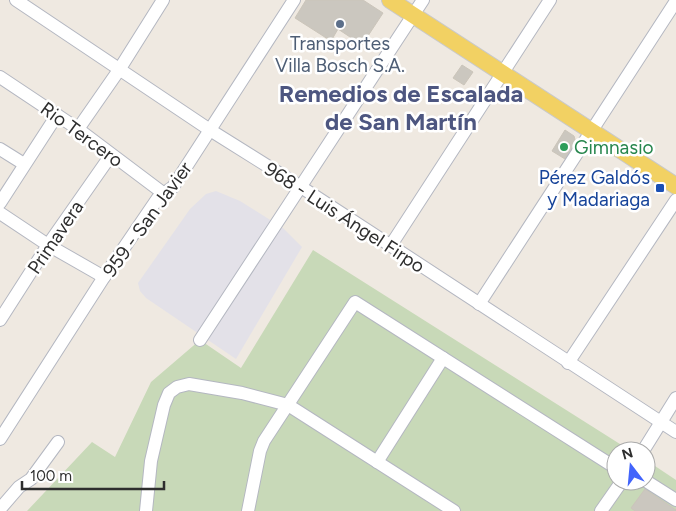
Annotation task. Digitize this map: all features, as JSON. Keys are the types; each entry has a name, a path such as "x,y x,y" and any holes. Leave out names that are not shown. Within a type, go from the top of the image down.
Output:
{"main road":[{"path":"390,0 676,186"}],"street":[{"name":"968 - Luis Ángel Firpo","path":"16,0 32,4 119,70 676,432"},
{"path":"78,129 119,70 163,0"},
{"name":"959 - San Javier","path":"0,438 104,277 158,198 173,186 294,0"},
{"path":"200,340 423,0"},
{"path":"390,245 550,0"},
{"path":"479,304 676,0"},
{"name":"Rio Tercero","path":"0,76 78,129 164,194"},
{"path":"0,203 57,115"},
{"path":"0,150 24,164"},
{"name":"Primavera","path":"0,320 48,245 111,155"},
{"path":"568,363 676,200"},
{"path":"0,213 48,245 104,277"},
{"path":"248,511 264,440 355,302 606,462"},
{"path":"377,462 443,358"},
{"path":"146,511 151,461 164,405 169,393 176,387 189,384 242,393 288,405 454,511"},
{"path":"649,441 676,398"},
{"path":"0,509 19,487 31,479 58,442"},
{"path":"656,487 676,500"},
{"path":"601,511 615,491"}],"shaded area":[{"path":"216,191 240,201 283,228 302,247 236,359 146,298 140,291 138,283 190,209 206,194"}],"green space":[{"path":"313,250 615,441 606,441 606,491 656,491 656,467 676,480 676,511 27,511 92,442 115,457 151,382 200,340 241,368"}],"building":[{"name":"Transportes Villa Bosch S.A.","path":"306,0 363,0 383,13 362,45 338,29 331,41 295,18"},
{"path":"462,65 473,72 464,85 453,78"},
{"name":"Gimnasio","path":"565,130 574,136 576,143 565,159 552,151"},
{"path":"644,491 648,491 676,511 635,511 631,508"}],"place":[{"name":"Transportes Villa Bosch S.A.","path":"340,24"},
{"name":"Gimnasio","path":"564,147"},
{"name":"Pérez Galdós y Madariaga","path":"660,188"}],"district":[{"name":"Remedios de Escalada de San Martín","path":"401,108"}]}
